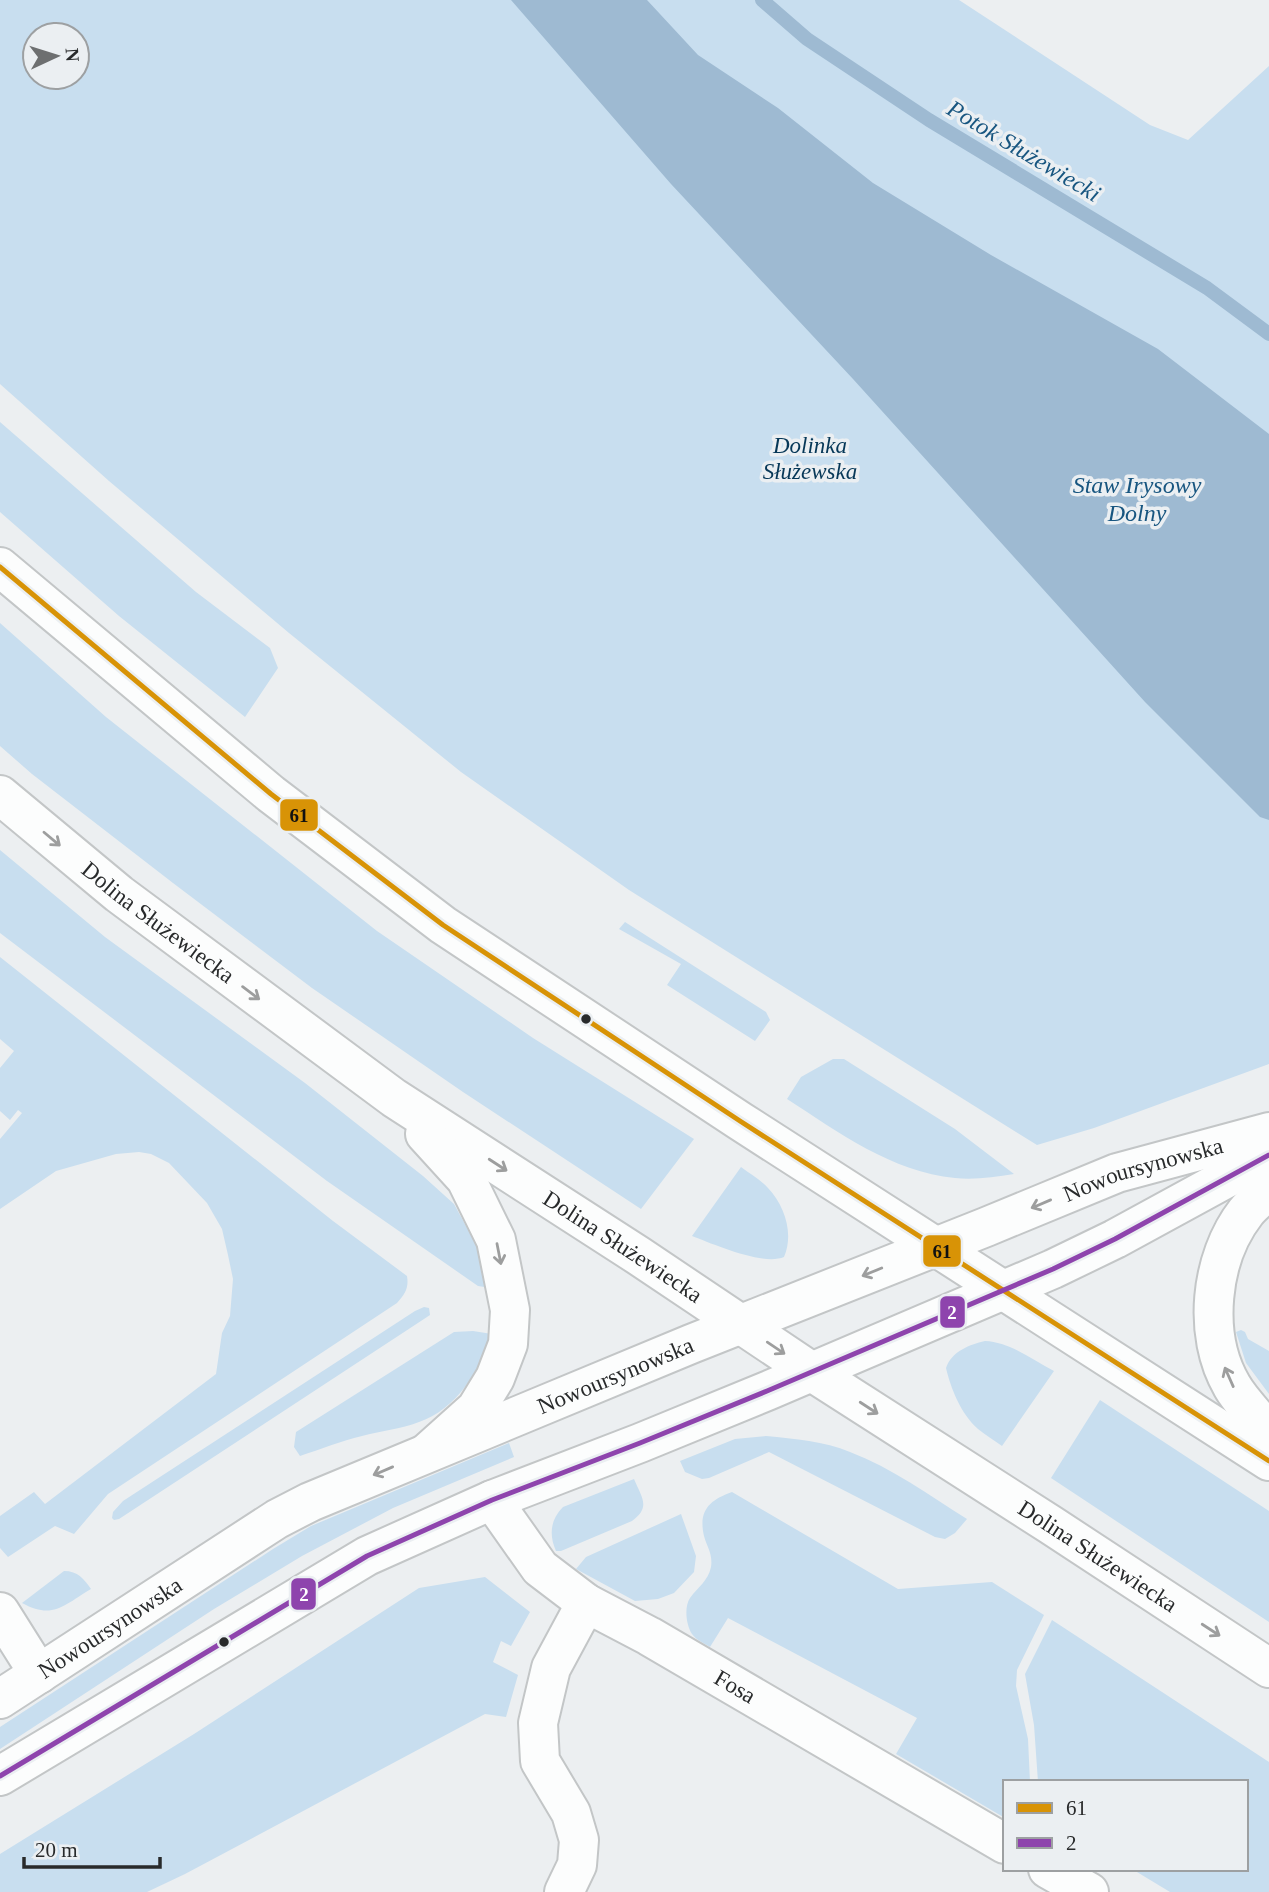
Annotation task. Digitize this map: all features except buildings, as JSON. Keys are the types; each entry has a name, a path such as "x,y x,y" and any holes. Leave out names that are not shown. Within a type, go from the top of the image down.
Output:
{"street":[{"path":"0,567 271,794 443,925 1269,1461"},
{"name":"Dolina Służewiecka","path":"0,795 119,894 394,1098 1269,1668"},
{"path":"394,1098 466,1180 496,1240 510,1310 508,1344 495,1378 476,1409 428,1452"},
{"name":"Nowoursynowska","path":"0,1699 276,1519 310,1502 1116,1173 1269,1132"},
{"name":"Nowoursynowska","path":"0,1776 366,1556 492,1500 812,1372 1005,1290 1115,1239 1269,1155"},
{"path":"1269,1189 1246,1212 1228,1241 1216,1283 1213,1324 1220,1356 1232,1386 1269,1432"},
{"name":"Fosa","path":"492,1500 540,1568 586,1603 673,1650 1003,1843"},
{"path":"565,1892 577,1865 579,1840 571,1813 540,1761 538,1723 551,1668 586,1603"},
{"path":"0,1612 39,1674"},
{"path":"1052,1871 1089,1892"}],"green space":[{"name":"Dolinka Służewska","path":"0,0 959,0 1150,125 1188,140 1269,66 1269,1064 1094,1128 1037,1145 629,890 461,772 289,633 109,481 0,384"},
{"path":"0,422 196,592 270,648 278,668 245,717 119,616 0,512"},
{"path":"0,623 106,717 377,931 533,1038 694,1139 641,1209 463,1092 312,988 32,774 0,746"},
{"path":"0,850 105,937 305,1083 423,1176 454,1204 478,1248 491,1288 478,1286 327,1181 0,933"},
{"path":"625,922 766,1012 770,1020 755,1041 667,985 681,964 619,929"},
{"path":"0,957 333,1221 407,1276 406,1291 397,1303 108,1494 74,1534 55,1526 8,1557 0,1548 0,1516 34,1492 45,1504 216,1374 222,1333 230,1316 233,1279 222,1229 207,1203 169,1163 151,1154 116,1154 56,1171 0,1209 0,1139 22,1113 18,1110 10,1120 0,1111 0,1068 14,1051 0,1039"},
{"path":"833,1059 844,1059 955,1129 1014,1174 962,1179 909,1168 866,1149 787,1099 801,1077"},
{"path":"741,1167 768,1188 779,1203 788,1230 784,1257 764,1259 725,1249 692,1236"},
{"path":"424,1307 429,1308 430,1315 119,1519 112,1518 113,1512 123,1501"},
{"path":"1241,1330 1248,1339 1269,1351 1269,1394 1246,1363 1236,1332"},
{"path":"454,1332 492,1334 474,1374 445,1408 412,1424 354,1438 300,1456 294,1447 296,1432"},
{"path":"985,1341 1012,1348 1054,1371 1002,1446 978,1429 967,1416 954,1393 946,1368 957,1353"},
{"path":"1100,1400 1269,1511 1269,1622 1051,1478"},
{"path":"766,1436 820,1443 866,1458 967,1519 955,1533 945,1539 935,1537 769,1452 702,1479 685,1472 680,1461 735,1439"},
{"path":"509,1443 514,1457 393,1508 302,1556 214,1609 0,1749 0,1727 311,1526"},
{"path":"634,1479 643,1502 638,1516 632,1521 556,1551 552,1528 555,1517 563,1507"},
{"path":"732,1492 898,1589 992,1582 1044,1615 1017,1670 1016,1686 1028,1739 1030,1780 1003,1780 1003,1817 896,1754 917,1718 728,1618 710,1647 694,1636 686,1611 690,1598 708,1576 711,1567 703,1519 708,1507"},
{"path":"681,1514 696,1556 694,1572 674,1593 658,1599 635,1601 576,1569 586,1557"},
{"path":"64,1571 77,1574 91,1589 65,1605 50,1610 33,1608 22,1603"},
{"path":"485,1577 530,1612 511,1646 501,1641 493,1662 518,1675 506,1717 485,1714 147,1892 0,1892 0,1854 194,1734 419,1588"},
{"path":"1052,1620 1269,1762 1269,1892 1170,1892 1135,1871 1248,1871 1248,1780 1038,1780 1034,1725 1025,1674"}],"water":[{"name":"Staw Irysowy Dolny","path":"511,0 647,0 698,55 778,108 873,183 991,255 1158,349 1269,434 1269,820 1260,817 1145,702 853,379 671,184"}],"waterway":[{"name":"Potok Służewiecki","path":"762,0 807,39 929,120 1207,288 1269,334"}],"transit line":[{"name":"61","path":"0,567 271,794 443,925 740,1121 1269,1461"},
{"name":"2","path":"0,1776 367,1556 492,1500 767,1391 1053,1269 1115,1239 1269,1155"}]}
